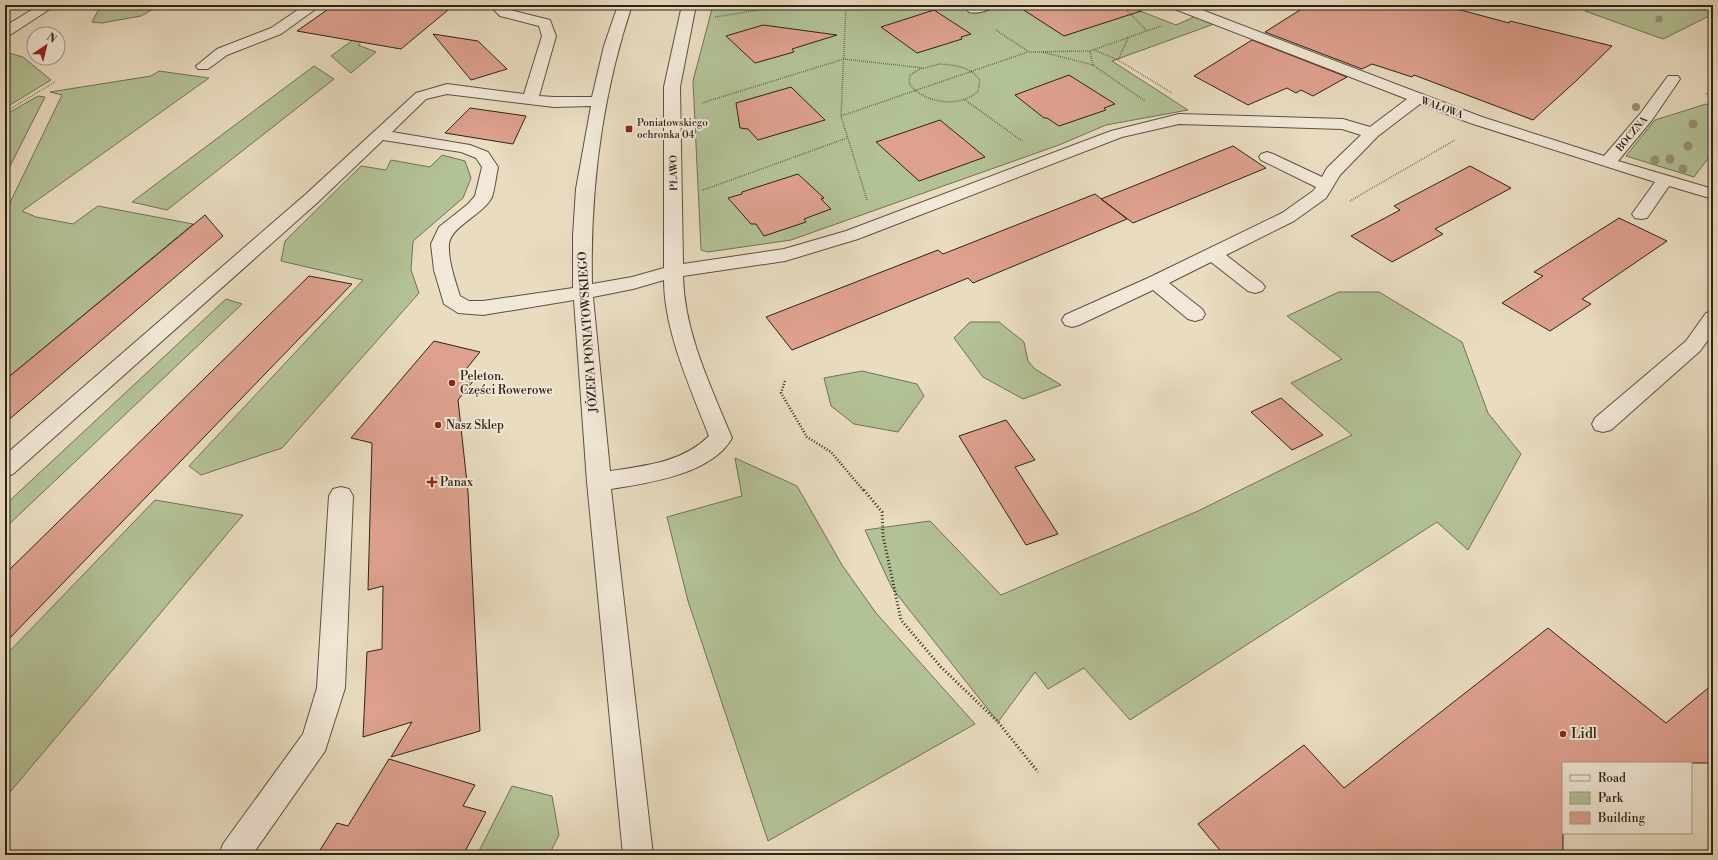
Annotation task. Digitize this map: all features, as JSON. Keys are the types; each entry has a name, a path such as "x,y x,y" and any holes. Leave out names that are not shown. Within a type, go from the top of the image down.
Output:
{"street":[{"path":"5,32 49,5"},
{"path":"203,66 222,52 276,31 314,5"},
{"path":"501,5 500,8 505,13 545,23 549,36 530,100"},
{"name":"JÓZEFA PONIATOWSKIEGO","path":"625,5 611,46 599,101 582,227 583,292 599,482 638,855"},
{"name":"PŁAWO","path":"599,482 658,473 705,454 721,438 692,367 674,297 675,271 672,87 689,5"},
{"path":"974,9 988,5"},
{"name":"WAŁOWA","path":"1177,5 1417,99 1515,134 1606,163 1713,194"},
{"name":"BOCZNA","path":"1606,163 1656,104 1673,80"},
{"path":"5,468 312,198 420,96 447,89 554,102 599,101"},
{"path":"1072,320 1155,282 1288,217 1323,189 1333,172 1372,133 1417,99"},
{"path":"380,135 464,148 482,156 490,167 482,197 474,208 445,231 440,244 442,270 451,299 465,308 483,308 633,283 675,271 785,254 852,235 1117,134 1179,119 1343,124 1372,133"},
{"path":"1267,157 1323,189"},
{"path":"1641,214 1665,180"},
{"path":"1213,254 1256,287"},
{"path":"1155,282 1195,314"},
{"path":"1603,424 1693,346 1713,318"},
{"path":"234,855 315,741 331,688 341,496"}],"path":[{"path":"710,17 790,5"},
{"path":"827,5 846,9 869,5"},
{"path":"846,5 841,116 868,205"},
{"path":"1122,5 1147,31"},
{"path":"841,116 1029,52 1090,51 1196,12"},
{"path":"996,30 1029,52"},
{"path":"1118,60 1128,38"},
{"path":"1093,50 1118,60 1215,120"},
{"path":"1042,52 1092,65 1090,51"},
{"path":"672,112 844,59 923,68"},
{"path":"940,64 952,65 972,72 979,78 981,84 979,90 965,99 942,102 920,96 908,86 908,80 911,74 923,68 940,64"},
{"path":"5,112 55,82"},
{"path":"1706,94 1713,89"},
{"path":"965,99 1025,143"},
{"path":"697,192 847,138"},
{"path":"1347,202 1457,139"},
{"path":"785,381 781,393 807,437 830,452 882,512 883,536 901,620 941,667 998,722 1038,772"}],"green space":[{"path":"101,5 160,5 141,16 102,23 92,22"},
{"path":"401,5 358,45 376,52 351,73 331,56"},
{"path":"713,5 1125,5 1176,25 1196,16 1214,24 1112,61 1188,110 1106,125 1059,145 791,240 708,252 701,250 693,81"},
{"path":"1591,5 1713,5 1713,14 1663,39 1585,11"},
{"path":"5,52 23,57 26,59 26,66 34,66 51,80 5,108 5,63 11,60 5,59"},
{"path":"314,66 334,79 167,210 132,202"},
{"path":"159,71 209,78 22,211 36,217 73,224 98,206 193,224 5,380 5,213 62,95 50,92 151,76"},
{"path":"38,96 45,97 5,176 5,115"},
{"path":"1706,104 1713,108 1713,152 1694,177 1626,156 1655,120"},
{"path":"442,155 465,161 471,178 463,198 413,241 411,270 419,293 282,448 201,475 189,466 363,280 281,261 285,241 361,166 386,170 391,160 430,167"},
{"path":"1339,292 1379,292 1462,342 1488,413 1521,454 1468,550 1437,522 1130,720 1084,668 1048,689 1035,672 998,722 892,588 865,530 930,521 1001,595 1198,511 1352,435 1291,383 1342,359 1287,316"},
{"path":"226,299 242,304 5,528 5,505"},
{"path":"970,322 999,322 1024,342 1028,361 1035,369 1061,385 1023,399 983,377 954,338"},
{"path":"862,371 917,384 924,396 898,432 854,424 831,406 824,378"},
{"path":"735,458 797,486 842,565 876,613 975,724 768,841 688,601 667,517 742,496"},
{"path":"155,500 243,515 5,798 5,656"},
{"path":"512,786 552,796 559,835 549,855 477,855"}],"building":[{"path":"334,5 454,5 401,49 297,31"},
{"path":"1016,5 1140,5 1141,11 1064,36"},
{"path":"1308,5 1367,5 1382,9 1385,5 1442,5 1509,23 1510,21 1612,46 1533,120 1414,75 1412,77 1372,64 1362,69 1265,32"},
{"path":"934,10 971,34 961,37 962,39 917,53 881,27"},
{"path":"763,25 837,35 792,49 794,52 755,63 726,36"},
{"path":"433,34 478,41 507,69 471,80"},
{"path":"1252,40 1347,77 1313,96 1301,90 1296,93 1287,88 1248,105 1194,76"},
{"path":"1069,75 1115,104 1104,108 1106,110 1059,126 1047,118 1044,118 1015,95"},
{"path":"791,87 825,120 758,140 748,129 740,128 736,103"},
{"path":"470,108 526,116 513,144 445,133"},
{"path":"940,120 985,157 919,181 876,142"},
{"path":"1233,146 1266,168 1133,223 1101,199"},
{"path":"1470,166 1511,188 1435,229 1443,234 1392,262 1351,236 1400,210 1394,206"},
{"path":"798,174 824,198 821,199 831,209 804,219 806,222 764,236 756,224 751,224 728,198 742,194 742,192"},
{"path":"1095,194 1127,219 973,283 968,278 792,350 766,317 938,250 943,254"},
{"path":"205,215 223,236 5,423 5,380"},
{"path":"1619,218 1667,241 1582,299 1591,304 1550,331 1502,303 1543,276 1534,272"},
{"path":"309,276 352,284 5,643 5,574"},
{"path":"434,341 480,352 463,373 477,376 458,400 468,492 480,731 391,757 412,722 363,737 367,652 382,649 383,586 368,590 372,443 351,438"},
{"path":"1281,398 1323,435 1292,450 1251,412"},
{"path":"1006,420 1035,460 1015,467 1058,534 1026,545 959,436"},
{"name":"Lidl","path":"1548,628 1666,723 1713,684 1713,763 1562,762 1563,855 1224,855 1198,824 1304,745 1344,788"},
{"path":"389,759 475,785 463,806 486,812 463,855 317,855 337,823 348,826"}],"place":[{"name":"Poniatowskiego ochronka 04","path":"629,129"},
{"name":"Peleton. Części Rowerowe","path":"452,383"},
{"name":"Nasz Sklep","path":"438,425"},
{"name":"Panax","path":"432,482"},
{"name":"Lidl","path":"1563,734"}]}
